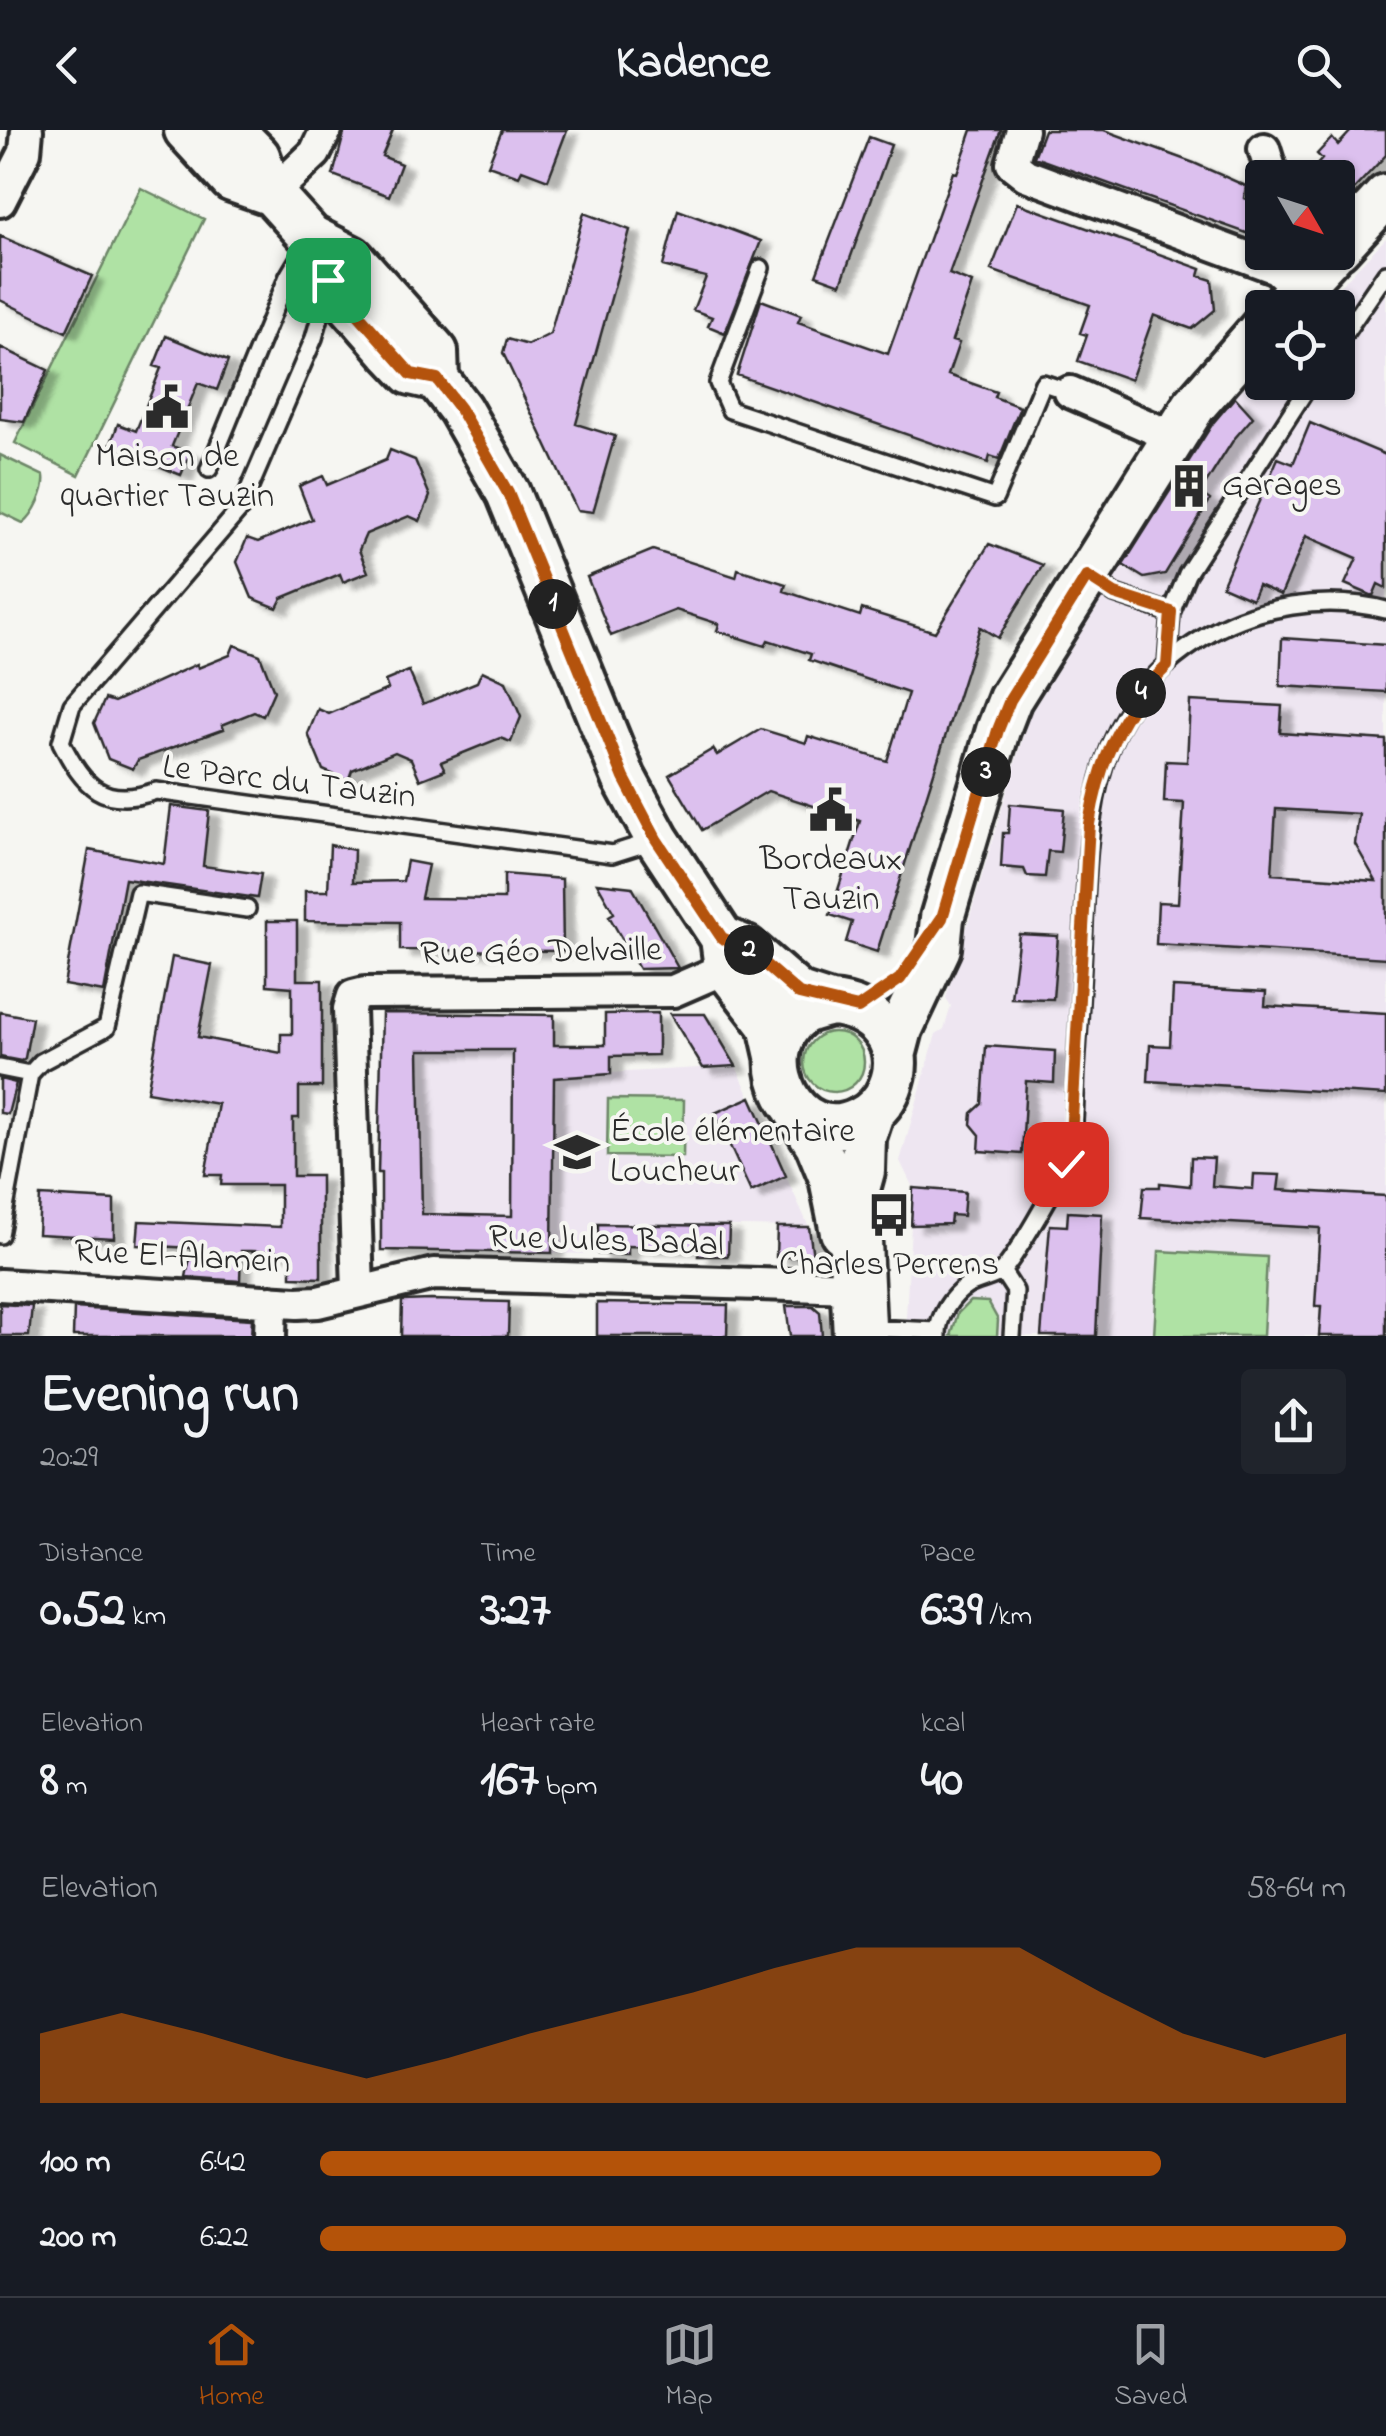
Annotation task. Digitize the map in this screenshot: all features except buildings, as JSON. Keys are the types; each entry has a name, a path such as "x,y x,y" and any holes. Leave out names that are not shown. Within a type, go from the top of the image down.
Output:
{"street":[{"path":"0,202 25,152 26,130"},
{"path":"186,130 232,180 272,194"},
{"path":"232,130 258,156 272,194 311,237 328,280 411,374 437,379"},
{"path":"272,194 314,153 326,130"},
{"path":"1022,130 1012,164 1026,174 1245,256"},
{"path":"1355,227 1386,196"},
{"path":"311,237 352,258 436,352 437,379 460,409 508,493 624,778 656,839 770,1024 778,1056"},
{"path":"895,1052 901,1029 940,948 942,918 1010,700 1174,436 1210,384 1245,346"},
{"path":"1070,392 1174,436"},
{"path":"862,1312 831,1178 817,1144 784,1096 776,1073 778,1056 786,1030 803,1012 844,1006 900,979 942,918"},
{"path":"724,953 746,948 799,994 844,1006 889,1034 896,1074 886,1097 872,1113 833,1128 814,1123 795,1110"},
{"name":"Rue Géo Delvaille","path":"358,1291 350,1009 354,996 365,992 673,990 724,953"},
{"path":"862,1312 855,1200 863,1171 864,1137 872,1113"},
{"name":"Rue Jules Badal","path":"358,1291 434,1274 862,1312"},
{"name":"Rue El-Alamein","path":"0,1285 318,1302 358,1291"},
{"path":"270,1336 271,1301"}],"lane":[{"path":"209,469 288,276 311,237"},
{"path":"761,268 718,382 730,410 995,498 1042,383 1070,392"},
{"path":"1355,318 1386,273"},
{"name":"Le Parc du Tauzin","path":"328,280 327,301 314,338 242,508 72,705 61,742 77,773 102,795 131,799 156,791 568,850 612,854 656,839"},
{"path":"1167,666 1171,612 1187,574 1299,400"},
{"path":"1087,576 1115,594 1171,612"},
{"path":"863,1171 872,1194 862,1312 937,1334 948,1305 965,1287 1002,1270 1066,1164 1094,792 1106,752 1123,718 1145,687 1167,666 1220,626 1272,610 1318,603 1386,610"},
{"path":"0,1235 30,1074 41,1062 107,1027 138,893 246,909"},
{"path":"0,1068 30,1074"},
{"path":"1002,1270 1015,1291 1012,1336"}],"shaded area":[{"path":"1386,238 1386,1336 905,1336 913,1188 900,1161 936,1034 944,1029 951,1006 946,998 1029,716 1205,434 1245,386 1245,400 1355,400 1355,290 1336,290"},
{"name":"École élémentaire Loucheur","path":"382,1013 554,1015 554,1076 736,1066 809,1227 599,1224 598,1254 381,1250 378,1173"}],"green space":[{"path":"141,188 204,219 79,475 15,443"},
{"path":"0,455 44,476 38,502 23,523 0,512"},
{"path":"834,1032 855,1041 864,1062 855,1083 834,1092 813,1083 804,1062 813,1041"},
{"path":"608,1099 684,1100 683,1157 607,1156"},
{"path":"1159,1251 1267,1257 1263,1336 1154,1336"},
{"path":"970,1301 988,1302 998,1320 997,1336 951,1336 958,1313"}],"place":[{"name":"Maison de quartier Tauzin","path":"167,407"},
{"name":"Garages","path":"1189,486"},
{"name":"Bordeaux Tauzin","path":"831,810"},
{"name":"École élémentaire Loucheur","path":"577,1152"},
{"name":"Charles Perrens","path":"889,1215"}],"route":[{"path":"328,280 411,374 437,379 485,449 508,493 624,778 656,839 722,938 746,948 799,994 814,1000 858,1008 892,987 914,962 942,918 1010,700 1087,576 1115,594 1171,612 1167,666 1145,687 1123,718 1106,752 1094,792 1066,1164"}]}
